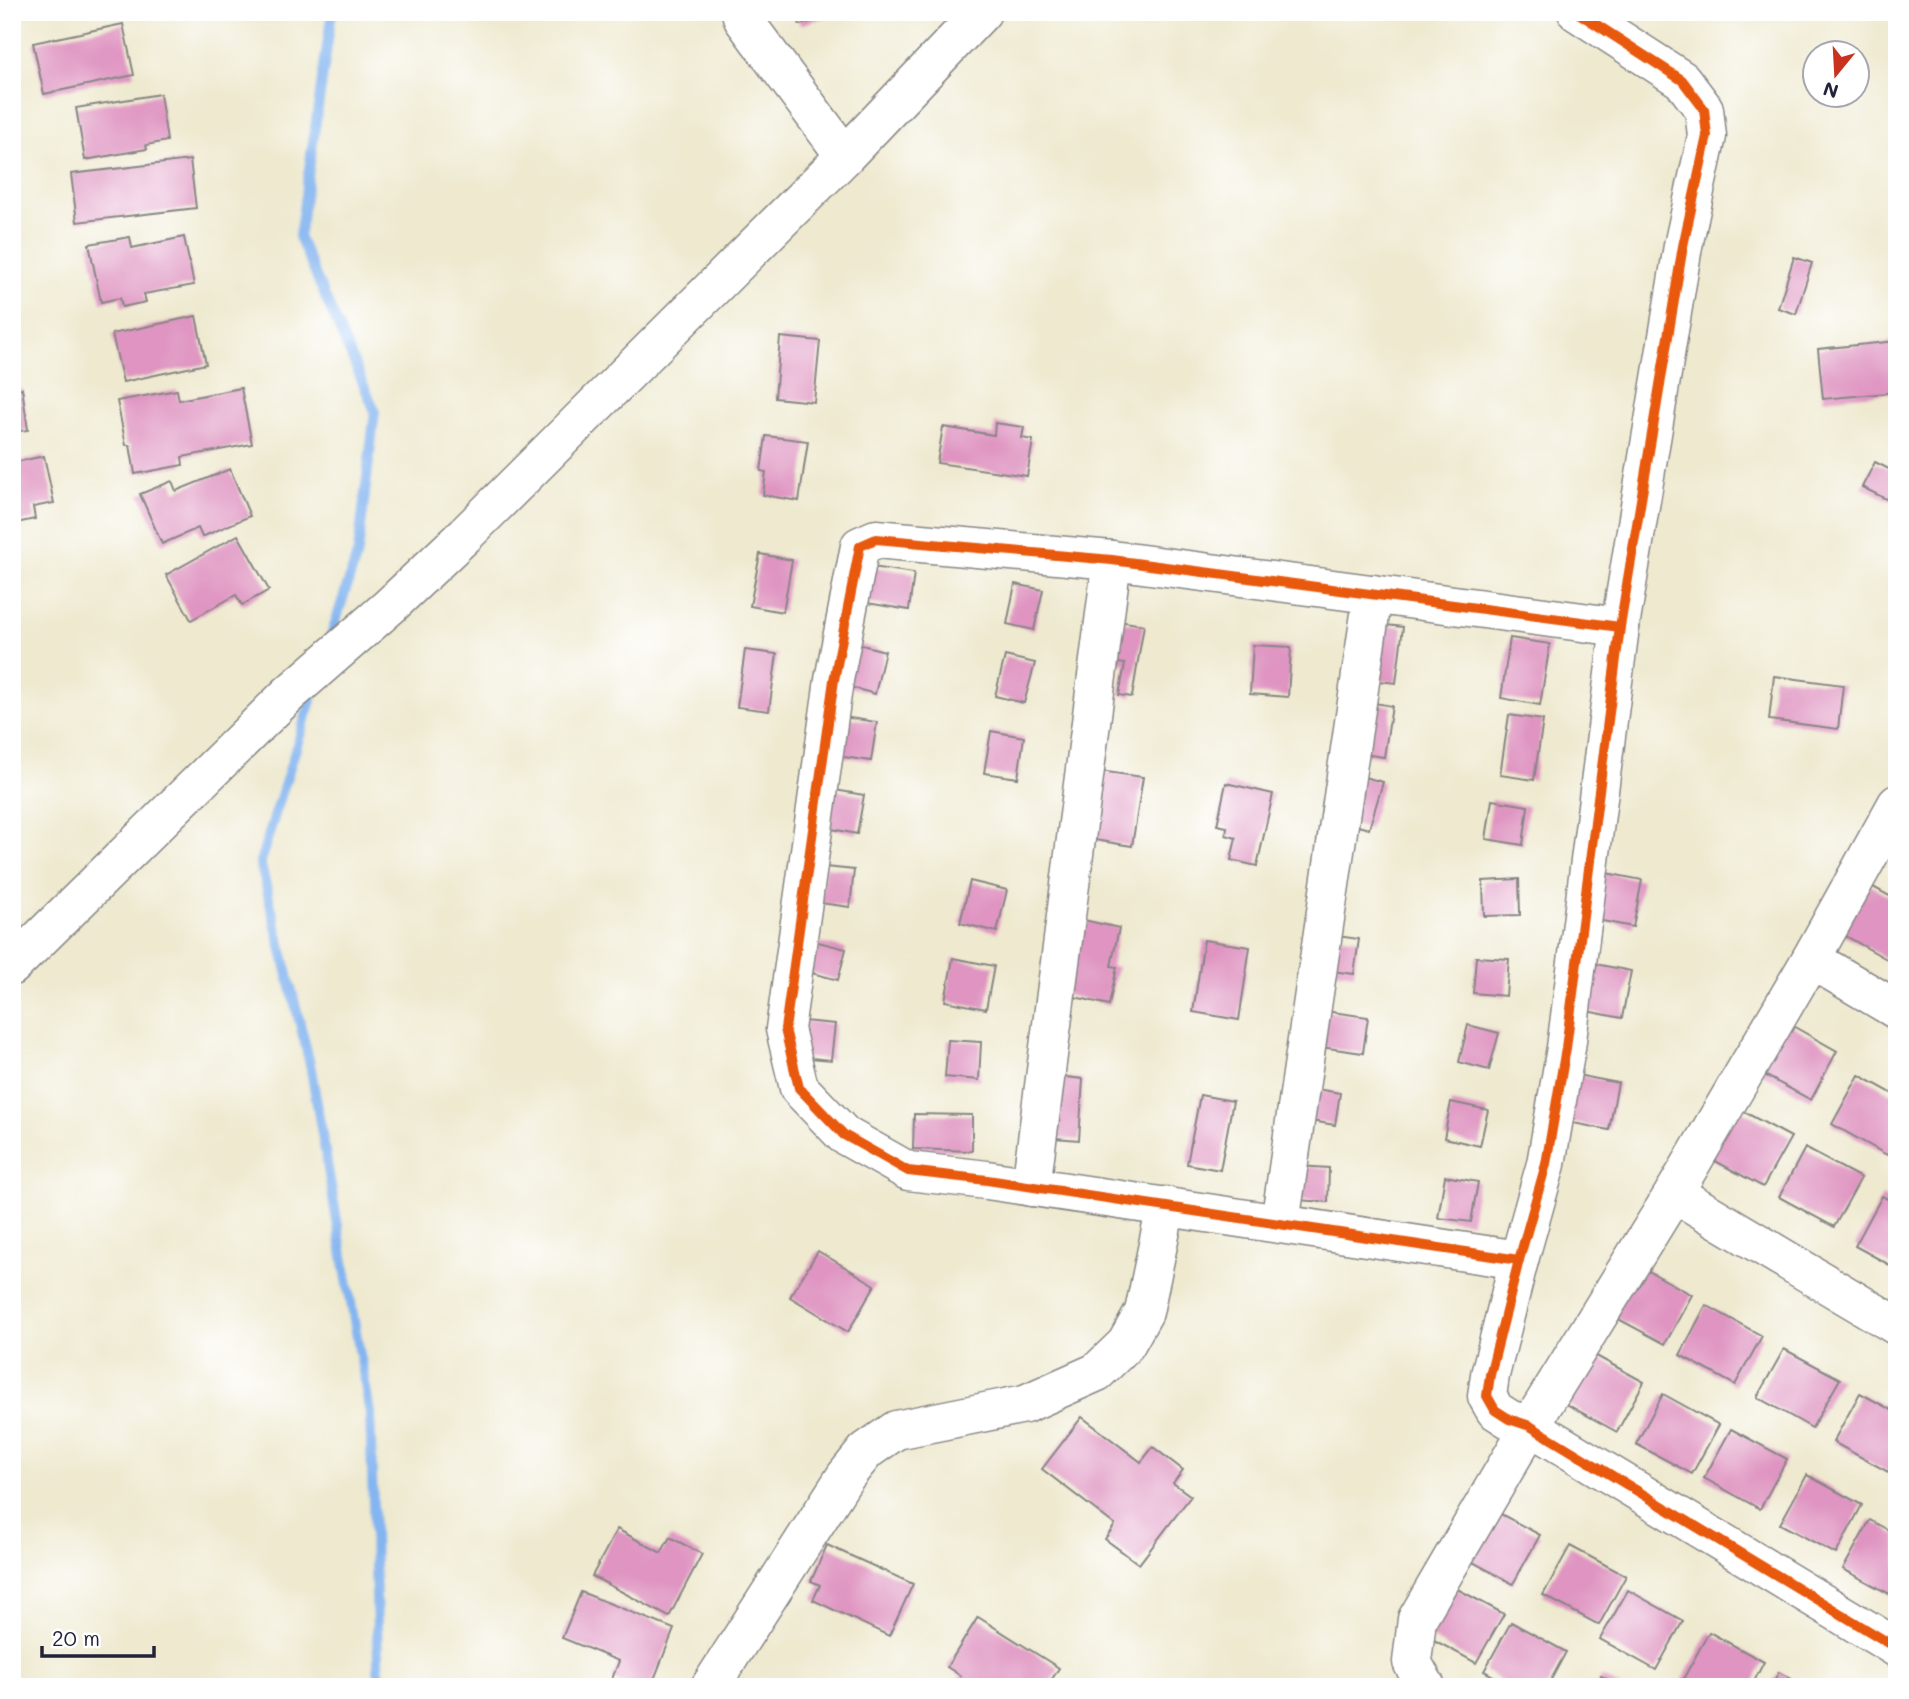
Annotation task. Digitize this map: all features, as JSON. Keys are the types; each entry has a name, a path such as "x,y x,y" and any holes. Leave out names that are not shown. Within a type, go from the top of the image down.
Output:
{"street":[{"path":"741,12 743,19 845,156"},
{"path":"12,966 289,693 390,606 475,526 845,156 982,12"},
{"path":"1577,12 1682,80 1704,109 1707,136 1683,246 1620,626 1566,1048 1546,1164 1519,1260 1487,1396 1495,1410 1509,1419 1530,1426 1897,1648"},
{"path":"1519,1260 1166,1206 908,1171 844,1135 799,1088 785,1029 834,680 860,546 876,539 1112,560 1620,626"},
{"path":"1031,1187 1112,560"},
{"path":"1280,1223 1373,594"},
{"path":"1426,1687 1412,1662 1417,1619 1530,1426 1674,1193 1811,959 1897,804"},
{"path":"1811,959 1897,1010"},
{"path":"1674,1193 1897,1326"},
{"path":"710,1687 845,1477 866,1451 896,1430 1025,1404 1097,1372 1126,1344 1144,1312 1166,1206"}],"building":[{"path":"795,12 838,12 838,13 800,25"},
{"path":"123,24 134,75 44,94 33,43"},
{"path":"160,94 167,141 146,145 147,149 85,160 76,108"},
{"path":"190,160 196,208 77,222 71,174"},
{"path":"130,237 132,248 184,237 194,285 144,294 146,302 122,307 120,298 101,302 89,244"},
{"path":"1794,257 1812,263 1796,314 1778,308"},
{"path":"196,316 206,364 123,382 112,334"},
{"path":"780,337 820,341 814,402 775,398"},
{"path":"1897,341 1897,392 1823,399 1818,349"},
{"path":"22,388 28,430 12,432 12,389"},
{"path":"241,388 252,444 182,457 183,465 135,474 117,401 177,390 179,400"},
{"path":"995,423 1024,427 1022,438 1033,440 1027,476 937,463 943,427 994,435"},
{"path":"766,436 808,441 799,501 763,495 766,472 761,471"},
{"path":"44,456 54,503 33,507 35,519 12,524 12,463"},
{"path":"1875,462 1897,473 1897,492 1892,502 1862,487"},
{"path":"230,469 250,516 202,537 198,528 162,544 140,494 172,481 176,491"},
{"path":"238,535 269,590 242,605 236,595 191,620 166,575"},
{"path":"760,554 792,560 783,612 750,606"},
{"path":"872,567 914,573 909,610 867,603"},
{"path":"1015,584 1043,590 1034,630 1007,624"},
{"path":"1112,620 1144,625 1132,697 1119,695 1125,664 1105,661"},
{"path":"1368,623 1403,627 1396,683 1361,679"},
{"path":"1510,638 1550,644 1540,705 1501,698"},
{"path":"850,642 885,651 875,694 839,684"},
{"path":"1253,645 1291,647 1288,697 1250,694"},
{"path":"745,650 777,654 769,711 737,707"},
{"path":"1005,656 1035,663 1024,703 995,696"},
{"path":"1774,676 1843,685 1838,729 1769,720"},
{"path":"1358,700 1392,706 1384,757 1350,752"},
{"path":"1509,715 1543,720 1534,780 1500,775"},
{"path":"836,716 877,722 871,761 830,755"},
{"path":"991,731 1024,737 1018,778 984,773"},
{"path":"1092,770 1143,777 1132,846 1082,838"},
{"path":"1345,772 1383,782 1369,829 1332,819"},
{"path":"1226,783 1273,794 1257,866 1231,860 1236,838 1226,835 1227,827 1217,825"},
{"path":"829,789 864,795 857,834 822,827"},
{"path":"1492,800 1528,806 1523,845 1486,839"},
{"path":"825,867 854,870 850,907 820,903"},
{"path":"1596,871 1642,880 1633,927 1587,918"},
{"path":"1519,879 1520,915 1484,916 1483,881"},
{"path":"970,881 1007,890 997,932 960,923"},
{"path":"1864,882 1897,900 1897,954 1892,962 1837,931"},
{"path":"1075,918 1119,928 1111,966 1117,967 1109,1005 1058,993"},
{"path":"1330,935 1359,939 1354,974 1325,970"},
{"path":"806,939 846,949 838,980 797,969"},
{"path":"1204,940 1250,947 1239,1020 1193,1012"},
{"path":"1476,957 1509,959 1506,996 1473,993"},
{"path":"953,958 994,966 986,1009 945,1001"},
{"path":"1585,962 1631,971 1622,1018 1576,1009"},
{"path":"1325,1011 1368,1017 1363,1053 1320,1047"},
{"path":"1782,1020 1837,1051 1811,1100 1755,1070"},
{"path":"803,1021 835,1024 831,1060 800,1057"},
{"path":"1468,1025 1499,1033 1489,1070 1459,1062"},
{"path":"948,1040 981,1042 979,1080 945,1077"},
{"path":"1572,1074 1618,1083 1609,1130 1563,1121"},
{"path":"1047,1075 1083,1079 1079,1140 1055,1138"},
{"path":"1859,1075 1897,1096 1897,1138 1887,1155 1832,1124"},
{"path":"1311,1088 1340,1093 1335,1125 1305,1120"},
{"path":"1200,1095 1233,1101 1220,1170 1187,1164"},
{"path":"1451,1102 1488,1110 1480,1146 1444,1138"},
{"path":"1735,1107 1791,1137 1763,1187 1708,1157"},
{"path":"914,1114 972,1115 972,1151 913,1149"},
{"path":"1805,1148 1861,1178 1834,1227 1779,1197"},
{"path":"1298,1166 1329,1168 1328,1202 1296,1200"},
{"path":"1445,1176 1478,1182 1471,1222 1438,1218"},
{"path":"1882,1196 1897,1204 1897,1269 1855,1246"},
{"path":"818,1251 875,1285 848,1332 790,1297"},
{"path":"1636,1264 1692,1295 1665,1344 1609,1314"},
{"path":"1706,1305 1762,1336 1735,1385 1680,1355"},
{"path":"1784,1349 1840,1379 1812,1428 1757,1397"},
{"path":"1589,1352 1644,1382 1617,1432 1561,1401"},
{"path":"1860,1393 1897,1413 1897,1457 1888,1472 1833,1442"},
{"path":"1663,1394 1719,1425 1692,1474 1636,1444"},
{"path":"1082,1417 1141,1462 1153,1447 1183,1470 1173,1483 1191,1496 1139,1564 1105,1539 1115,1525 1042,1469"},
{"path":"1731,1429 1787,1459 1760,1509 1704,1478"},
{"path":"1807,1475 1862,1505 1836,1554 1780,1524"},
{"path":"1484,1505 1540,1535 1513,1584 1458,1554"},
{"path":"1870,1520 1897,1535 1897,1598 1843,1569"},
{"path":"617,1529 661,1553 670,1537 702,1554 669,1617 592,1576"},
{"path":"827,1545 913,1584 889,1636 813,1600 820,1585 811,1581"},
{"path":"1570,1546 1626,1576 1599,1625 1543,1595"},
{"path":"1448,1584 1504,1614 1476,1663 1421,1633"},
{"path":"1628,1590 1683,1621 1656,1670 1600,1639"},
{"path":"581,1592 674,1629 651,1687 631,1687 612,1679 619,1661 562,1638"},
{"path":"978,1617 1059,1668 1047,1687 955,1686 961,1676 947,1667"},
{"path":"1511,1622 1566,1652 1547,1687 1513,1687 1484,1671"},
{"path":"1709,1632 1764,1662 1751,1687 1692,1687 1682,1681"},
{"path":"1779,1672 1806,1687 1770,1687"},
{"path":"1601,1676 1621,1687 1595,1687"}],"waterway":[{"path":"329,642 358,552 375,411 299,237 332,12"},
{"path":"315,688 260,862 310,1064 370,1413 379,1687"}],"cycle path":[{"path":"1577,12 1682,80 1704,109 1707,136 1683,246 1620,627 1566,1048 1546,1164 1519,1260 1487,1396 1495,1410 1509,1419 1530,1426 1897,1648"},
{"path":"1519,1260 987,1180 908,1171 844,1135 799,1088 785,1029 834,680 860,546 876,539 1112,560 1620,627"}]}
